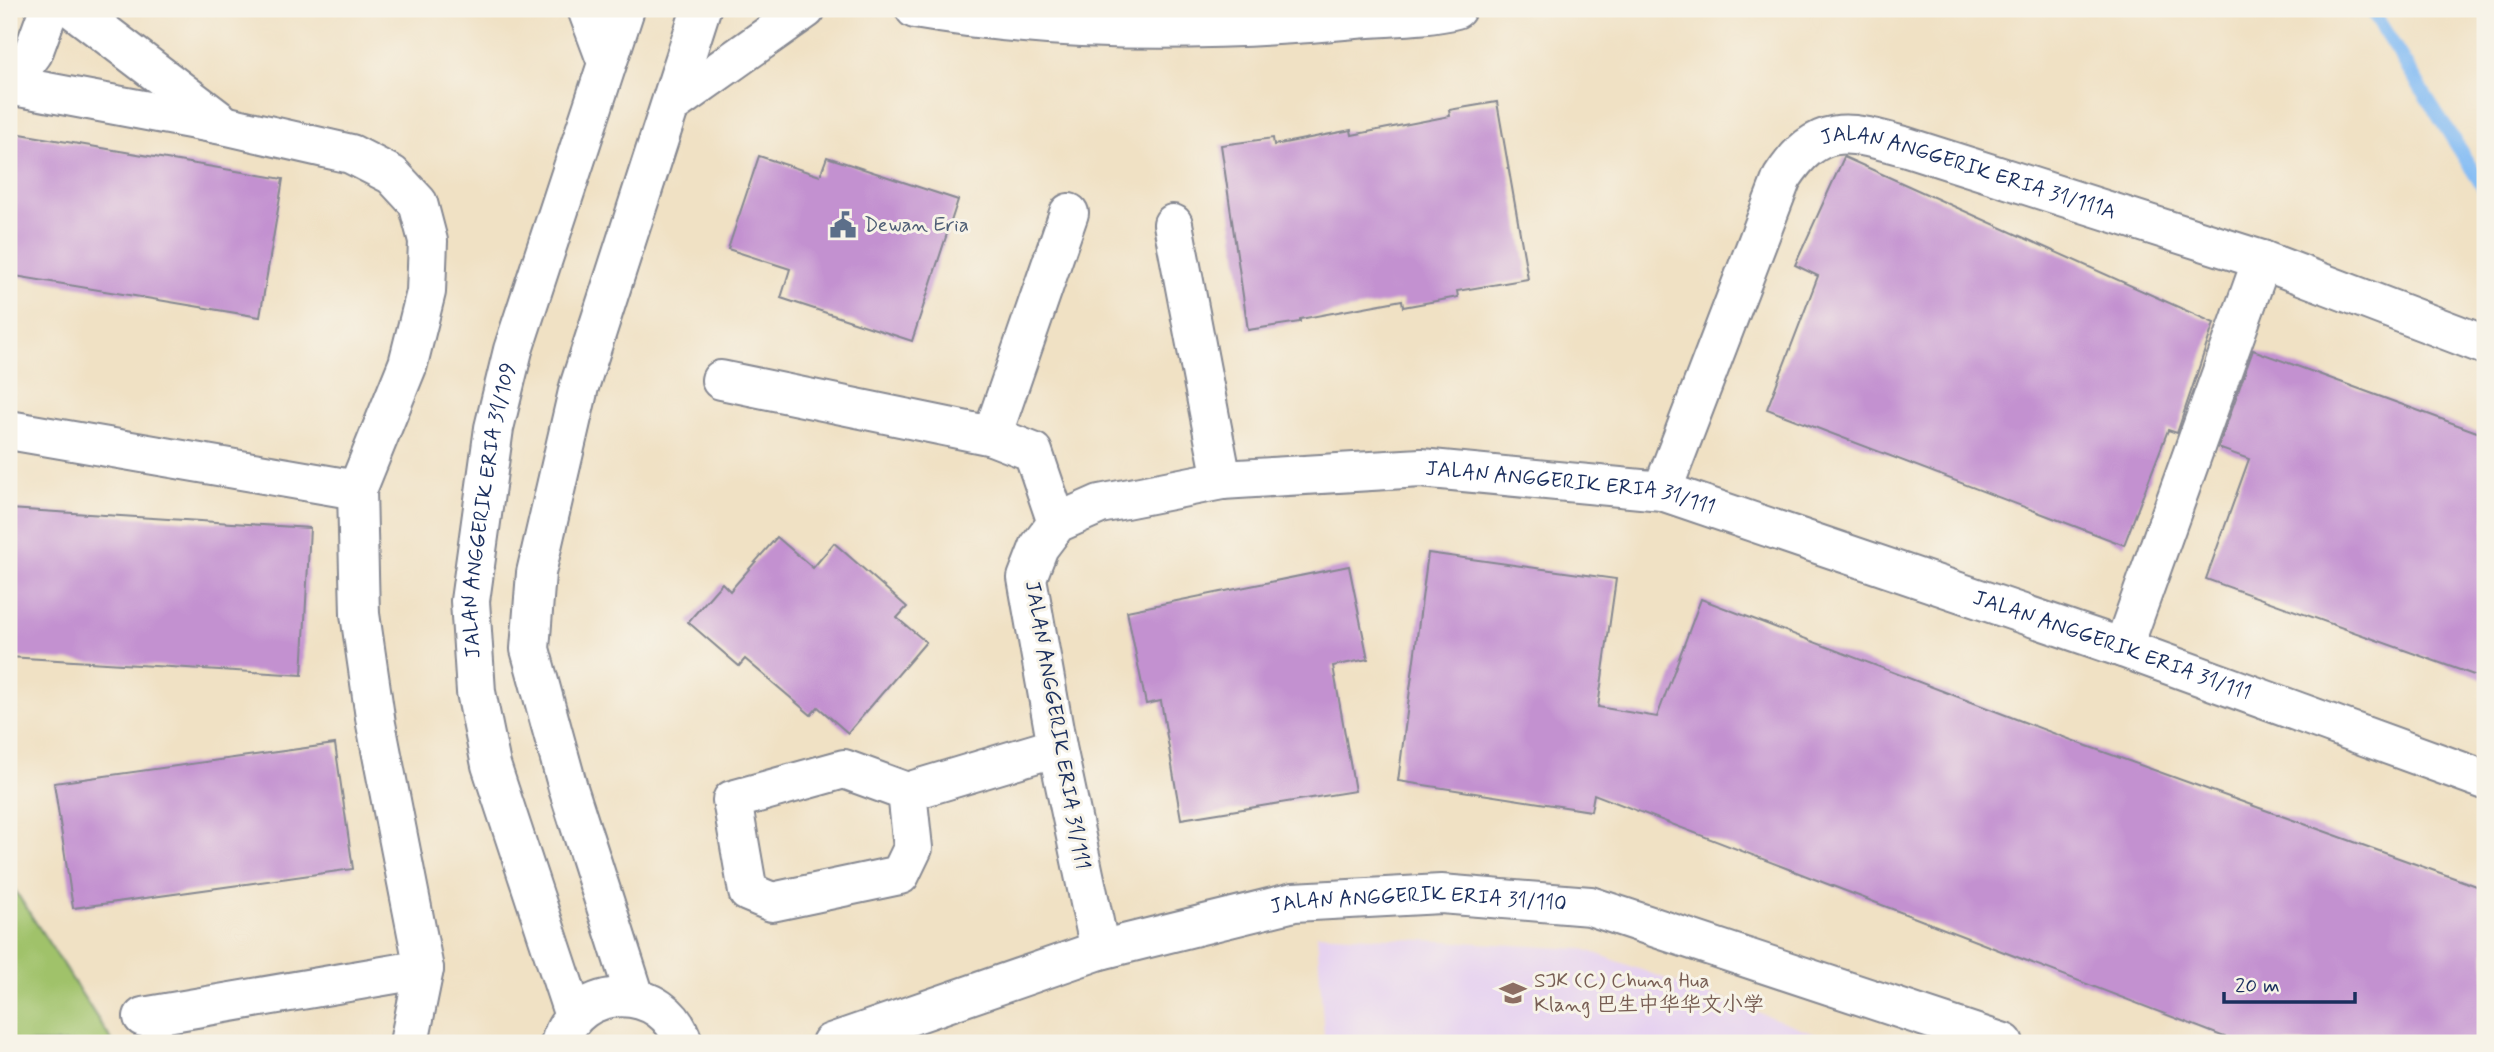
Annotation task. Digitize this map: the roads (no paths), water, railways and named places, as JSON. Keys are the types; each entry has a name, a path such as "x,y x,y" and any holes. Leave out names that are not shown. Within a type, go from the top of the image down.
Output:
{"street":[{"path":"49,9 33,53 9,85 228,126 351,154 392,175 418,203 428,241 426,292 408,363 357,490 360,614 376,724 424,969 409,1043"},
{"path":"73,9 228,126"},
{"path":"587,9 606,60"},
{"name":"JALAN ANGGERIK ERIA 31/109","path":"567,1029 492,765 476,692 470,601 494,428 513,350 606,60 625,9"},
{"path":"635,997 568,788 530,649 536,573 573,411 701,9"},
{"path":"672,104 806,9"},
{"path":"915,9 984,21 1165,28 1309,24 1456,9"},
{"name":"JALAN ANGGERIK ERIA 31/111A","path":"1662,491 1782,178 1799,152 1825,136 1859,134 1907,147 2262,260 2485,345"},
{"path":"992,436 1069,213"},
{"path":"1173,224 1222,480"},
{"path":"2123,648 2262,260"},
{"path":"721,380 992,436 1033,452 1057,523"},
{"path":"9,429 357,490"},
{"name":"JALAN ANGGERIK ERIA 31/111","path":"1100,950 1057,747 1027,578 1039,547 1057,523 1100,503 1222,480 1421,468 1662,491 2123,648 2485,780"},
{"path":"906,792 914,848 900,874 772,902 748,892 732,800 844,769 906,792 1057,747"},
{"name":"JALAN ANGGERIK ERIA 31/110","path":"831,1043 1100,950 1294,902 1441,894 1590,906 2004,1043"},
{"path":"143,1017 424,969"},
{"path":"567,1029 603,999 635,997 654,1004 669,1017 683,1043"}],"waterway":[{"path":"2371,9 2485,190"}],"place":[{"name":"Dewan Eria","path":"843,225"},
{"name":"SJK (C) Chung Hua Klang 巴生中华华文小学","path":"1513,993"}]}
